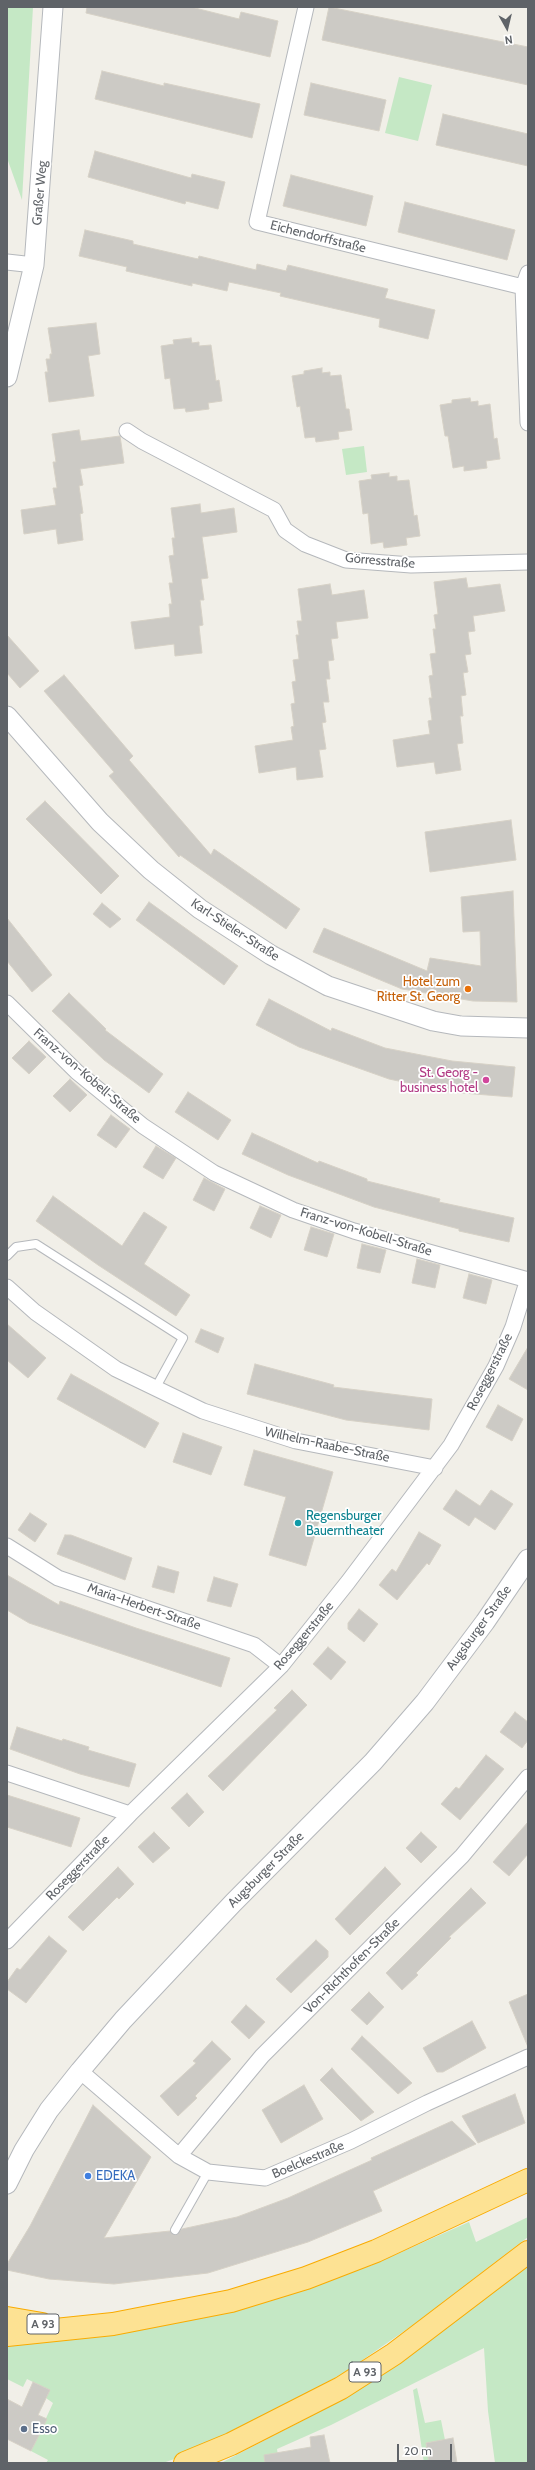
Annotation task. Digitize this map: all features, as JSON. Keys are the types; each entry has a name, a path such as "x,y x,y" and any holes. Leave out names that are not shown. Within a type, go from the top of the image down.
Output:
{"highway":[{"name":"A 93","path":"7,2335 114,2324 201,2308 306,2278 376,2251 528,2180"},
{"name":"A 93","path":"185,2463 231,2444 341,2388 394,2354 528,2252"},
{"name":"A 93","path":"7,2318 79,2328"}],"street":[{"name":"Graßer Weg","path":"7,377 34,265 53,7"},
{"name":"Eichendorffstraße","path":"306,7 257,222 523,288"},
{"path":"7,262 34,265"},
{"path":"528,273 523,288 528,423"},
{"name":"Görresstraße","path":"127,431 142,441 274,510 285,530 305,544 346,560 411,565 528,562"},
{"name":"Karl-Stieler-Straße","path":"7,716 100,822 152,870 200,909 271,955 328,986 433,1021 461,1026 528,1028"},
{"name":"Franz-von-Kobell-Straße","path":"7,1003 77,1072 137,1121 214,1173 293,1210 354,1231 528,1279"},
{"name":"Roseggerstraße","path":"7,1941 130,1814 281,1666 378,1545 451,1445 496,1366 513,1327 528,1279"},
{"name":"Wilhelm-Raabe-Straße","path":"7,1287 35,1312 79,1345 116,1369 203,1411 296,1441 435,1468"},
{"name":"Maria-Herbert-Straße","path":"7,1546 58,1578 254,1645 281,1666"},
{"name":"Augsburger Straße","path":"7,2184 24,2150 49,2110 80,2071 123,2020 233,1903 373,1762 425,1702 486,1622 528,1559"},
{"path":"7,1773 130,1814"},
{"name":"Von-Richthofen-Straße","path":"179,2156 262,2056 462,1856 528,1777"},
{"name":"Boelckestraße","path":"80,2071 179,2156 208,2172 265,2178 351,2141 421,2106 528,2057"}],"lane":[{"path":"7,1256 16,1248 36,1244 183,1338 155,1388"},
{"path":"175,2230 208,2172"}],"green space":[{"path":"7,7 33,7 22,200 7,158"},
{"path":"399,77 432,85 418,141 385,133"},
{"path":"364,446 367,472 346,475 342,449"},
{"path":"528,2217 528,2237 413,2325 351,2368 282,2410 208,2447 163,2463 46,2463 48,2460 31,2451 53,2403 46,2398 49,2390 27,2379 23,2387 7,2379 7,2344 54,2341 148,2328 243,2306 370,2266 469,2222 476,2242"},
{"path":"528,2266 528,2463 495,2463 488,2411 484,2348 331,2425 277,2449 279,2463 221,2463 342,2400"},
{"path":"417,2388 425,2423 441,2420 445,2440 426,2443 429,2463 424,2463 413,2390"}],"building":[{"path":"87,7 191,7 239,19 241,12 278,21 270,57 86,13"},
{"path":"329,7 528,47 528,85 322,40"},
{"path":"102,71 164,86 164,83 260,104 252,138 95,99"},
{"path":"311,83 386,100 379,131 304,115"},
{"path":"443,114 528,134 528,166 436,145"},
{"path":"95,151 191,178 192,174 225,182 218,209 186,201 185,204 88,177"},
{"path":"291,175 373,196 366,226 283,206"},
{"path":"405,202 515,230 507,260 398,232"},
{"path":"85,230 133,241 133,244 198,259 199,256 256,270 257,264 286,271 288,265 388,289 385,298 435,310 428,339 379,327 380,319 280,296 281,293 229,282 227,291 192,283 192,286 126,271 127,267 79,256"},
{"path":"96,323 100,354 88,356 94,396 49,402 45,372 48,372 46,359 50,359 50,354 52,354 48,328"},
{"path":"191,338 192,343 199,342 199,346 211,345 216,381 219,380 222,401 208,403 209,409 186,412 185,408 174,409 170,378 165,379 161,346 174,344 173,340"},
{"path":"322,368 322,373 330,372 330,376 341,375 346,409 349,409 352,430 338,432 339,439 316,442 315,437 305,438 300,406 297,407 292,376 304,374 304,371"},
{"path":"470,398 471,402 478,401 478,406 490,404 494,439 497,438 500,459 486,461 487,468 464,471 464,466 453,468 448,436 445,436 440,405 452,403 452,400"},
{"path":"79,430 81,441 120,436 124,463 80,469 83,485 79,486 83,513 80,514 83,540 58,544 56,529 24,534 21,510 56,505 53,488 57,488 53,462 56,462 52,434"},
{"path":"389,473 389,477 397,476 397,481 409,480 414,516 417,515 420,536 406,538 407,545 384,548 383,542 371,544 368,513 363,514 359,481 372,479 371,475"},
{"path":"200,504 201,513 234,508 237,532 202,537 208,578 201,579 204,600 200,600 203,625 199,626 202,653 175,656 174,644 135,649 131,622 170,617 169,604 172,604 169,583 173,583 169,556 174,555 172,538 175,538 171,508"},
{"path":"466,578 468,588 500,584 505,611 473,616 475,631 468,632 471,654 465,655 468,672 463,673 466,695 461,696 463,716 460,716 463,743 457,744 461,770 436,774 434,762 397,767 393,740 430,734 428,721 432,720 429,698 432,698 429,676 433,675 430,654 436,653 433,629 436,629 434,615 438,614 434,582"},
{"path":"330,584 332,595 364,590 368,618 336,622 338,638 331,639 334,660 328,661 330,679 326,679 329,702 323,702 326,722 322,723 326,749 319,750 323,777 297,780 296,767 259,773 255,746 293,740 291,727 294,726 291,704 295,703 292,682 296,681 293,660 299,659 296,635 299,635 297,621 302,621 298,589"},
{"path":"7,635 39,671 20,688 7,673"},
{"path":"64,675 133,756 129,760 211,855 214,849 300,909 286,929 180,855 179,857 109,776 114,772 44,691"},
{"path":"45,801 119,876 101,894 26,819"},
{"path":"511,820 516,860 430,872 425,832"},
{"path":"513,891 517,1002 473,1001 402,989 313,952 324,928 427,971 430,958 481,966 480,931 463,932 461,897"},
{"path":"149,902 238,966 224,985 136,920"},
{"path":"102,903 121,919 110,928 93,914"},
{"path":"7,918 52,975 32,992 7,961"},
{"path":"69,993 106,1029 105,1030 163,1074 149,1093 104,1060 52,1011"},
{"path":"269,999 331,1031 332,1028 385,1048 452,1061 515,1067 512,1097 450,1092 389,1079 299,1047 256,1025"},
{"path":"29,1041 46,1057 29,1074 12,1058"},
{"path":"70,1079 87,1095 70,1112 53,1096"},
{"path":"188,1092 231,1120 218,1140 175,1112"},
{"path":"111,1115 130,1129 116,1148 97,1135"},
{"path":"252,1133 318,1163 319,1161 367,1179 367,1181 440,1199 439,1202 514,1218 509,1242 459,1231 459,1229 374,1207 288,1175 242,1154"},
{"path":"156,1146 176,1158 163,1179 143,1167"},
{"path":"204,1178 225,1189 214,1211 193,1200"},
{"path":"53,1196 122,1246 144,1212 167,1227 144,1264 190,1295 176,1316 98,1265 36,1221"},
{"path":"260,1206 281,1215 271,1238 250,1228"},
{"path":"311,1227 334,1234 327,1257 304,1250"},
{"path":"362,1244 386,1250 380,1273 357,1268"},
{"path":"417,1259 440,1265 435,1288 412,1283"},
{"path":"469,1274 492,1280 486,1304 463,1298"},
{"path":"7,1324 46,1358 28,1378 7,1360"},
{"path":"201,1329 224,1338 218,1353 195,1342"},
{"path":"528,1347 528,1390 509,1379"},
{"path":"255,1364 334,1385 333,1387 432,1399 429,1430 346,1420 247,1394"},
{"path":"71,1374 159,1423 145,1448 57,1399"},
{"path":"498,1405 523,1419 512,1441 486,1427"},
{"path":"183,1433 222,1447 211,1475 173,1462"},
{"path":"254,1450 333,1472 306,1566 269,1555 286,1497 244,1485"},
{"path":"456,1490 480,1506 491,1490 513,1504 495,1530 475,1517 469,1526 443,1509"},
{"path":"30,1513 47,1524 35,1542 18,1530"},
{"path":"419,1532 441,1545 429,1565 427,1563 397,1600 379,1585 392,1569 396,1572"},
{"path":"65,1535 71,1535 132,1558 125,1580 57,1554"},
{"path":"158,1566 179,1572 174,1593 152,1587"},
{"path":"7,1575 59,1605 60,1601 136,1628 230,1658 221,1687 29,1623 7,1610"},
{"path":"214,1577 238,1584 231,1607 207,1601"},
{"path":"359,1609 378,1624 364,1642 348,1629 348,1623"},
{"path":"328,1647 346,1662 331,1680 313,1664"},
{"path":"292,1690 307,1705 223,1791 208,1776 277,1710 274,1708"},
{"path":"515,1712 528,1722 528,1740 522,1748 500,1732"},
{"path":"17,1727 62,1741 63,1739 89,1747 88,1750 136,1764 129,1787 80,1774 10,1749"},
{"path":"486,1755 504,1769 460,1820 441,1804 456,1787 459,1789"},
{"path":"187,1793 204,1812 189,1827 171,1808"},
{"path":"7,1795 80,1818 71,1847 7,1827"},
{"path":"528,1822 528,1854 509,1876 493,1862"},
{"path":"154,1832 170,1848 153,1863 138,1847"},
{"path":"421,1832 437,1847 421,1863 406,1848"},
{"path":"118,1867 134,1884 119,1899 117,1897 83,1931 68,1917"},
{"path":"385,1867 401,1884 350,1935 335,1919"},
{"path":"471,1888 486,1903 449,1937 451,1938 416,1973 418,1975 402,1990 386,1973"},
{"path":"49,1936 67,1951 26,2003 7,1989 7,1982 17,1968 20,1970"},
{"path":"316,1940 328,1951 328,1957 291,1993 276,1979"},
{"path":"369,1992 384,2007 367,2025 351,2010"},
{"path":"528,1994 528,2047 509,2002"},
{"path":"246,2005 265,2022 249,2039 231,2022"},
{"path":"472,2021 486,2048 443,2072 437,2072 423,2048"},
{"path":"362,2036 412,2083 398,2094 351,2049"},
{"path":"212,2041 231,2059 195,2096 197,2098 178,2116 160,2096 196,2063 193,2061"},
{"path":"332,2068 374,2112 361,2121 320,2080"},
{"path":"304,2085 323,2119 281,2143 262,2110"},
{"path":"515,2094 525,2123 478,2143 462,2116"},
{"path":"93,2105 151,2157 104,2238 170,2231 175,2235 182,2229 237,2217 288,2198 372,2160 371,2158 452,2121 476,2144 373,2191 382,2211 308,2242 208,2273 114,2284 49,2279 7,2270 7,2264 30,2226"},
{"name":"Esso","path":"33,2382 50,2390 38,2415 47,2419 31,2451 7,2439 7,2399 22,2407"},
{"path":"324,2435 330,2463 265,2463 264,2455 311,2447 310,2437"},
{"path":"453,2438 457,2463 429,2463 426,2443"}],"place":[{"name":"Hotel zum Ritter St. Georg","path":"468,989"},
{"name":"St. Georg - business hotel","path":"486,1080"},
{"name":"Regensburger Bauerntheater","path":"298,1523"},
{"name":"EDEKA","path":"88,2176"},
{"name":"Esso","path":"24,2429"}]}
